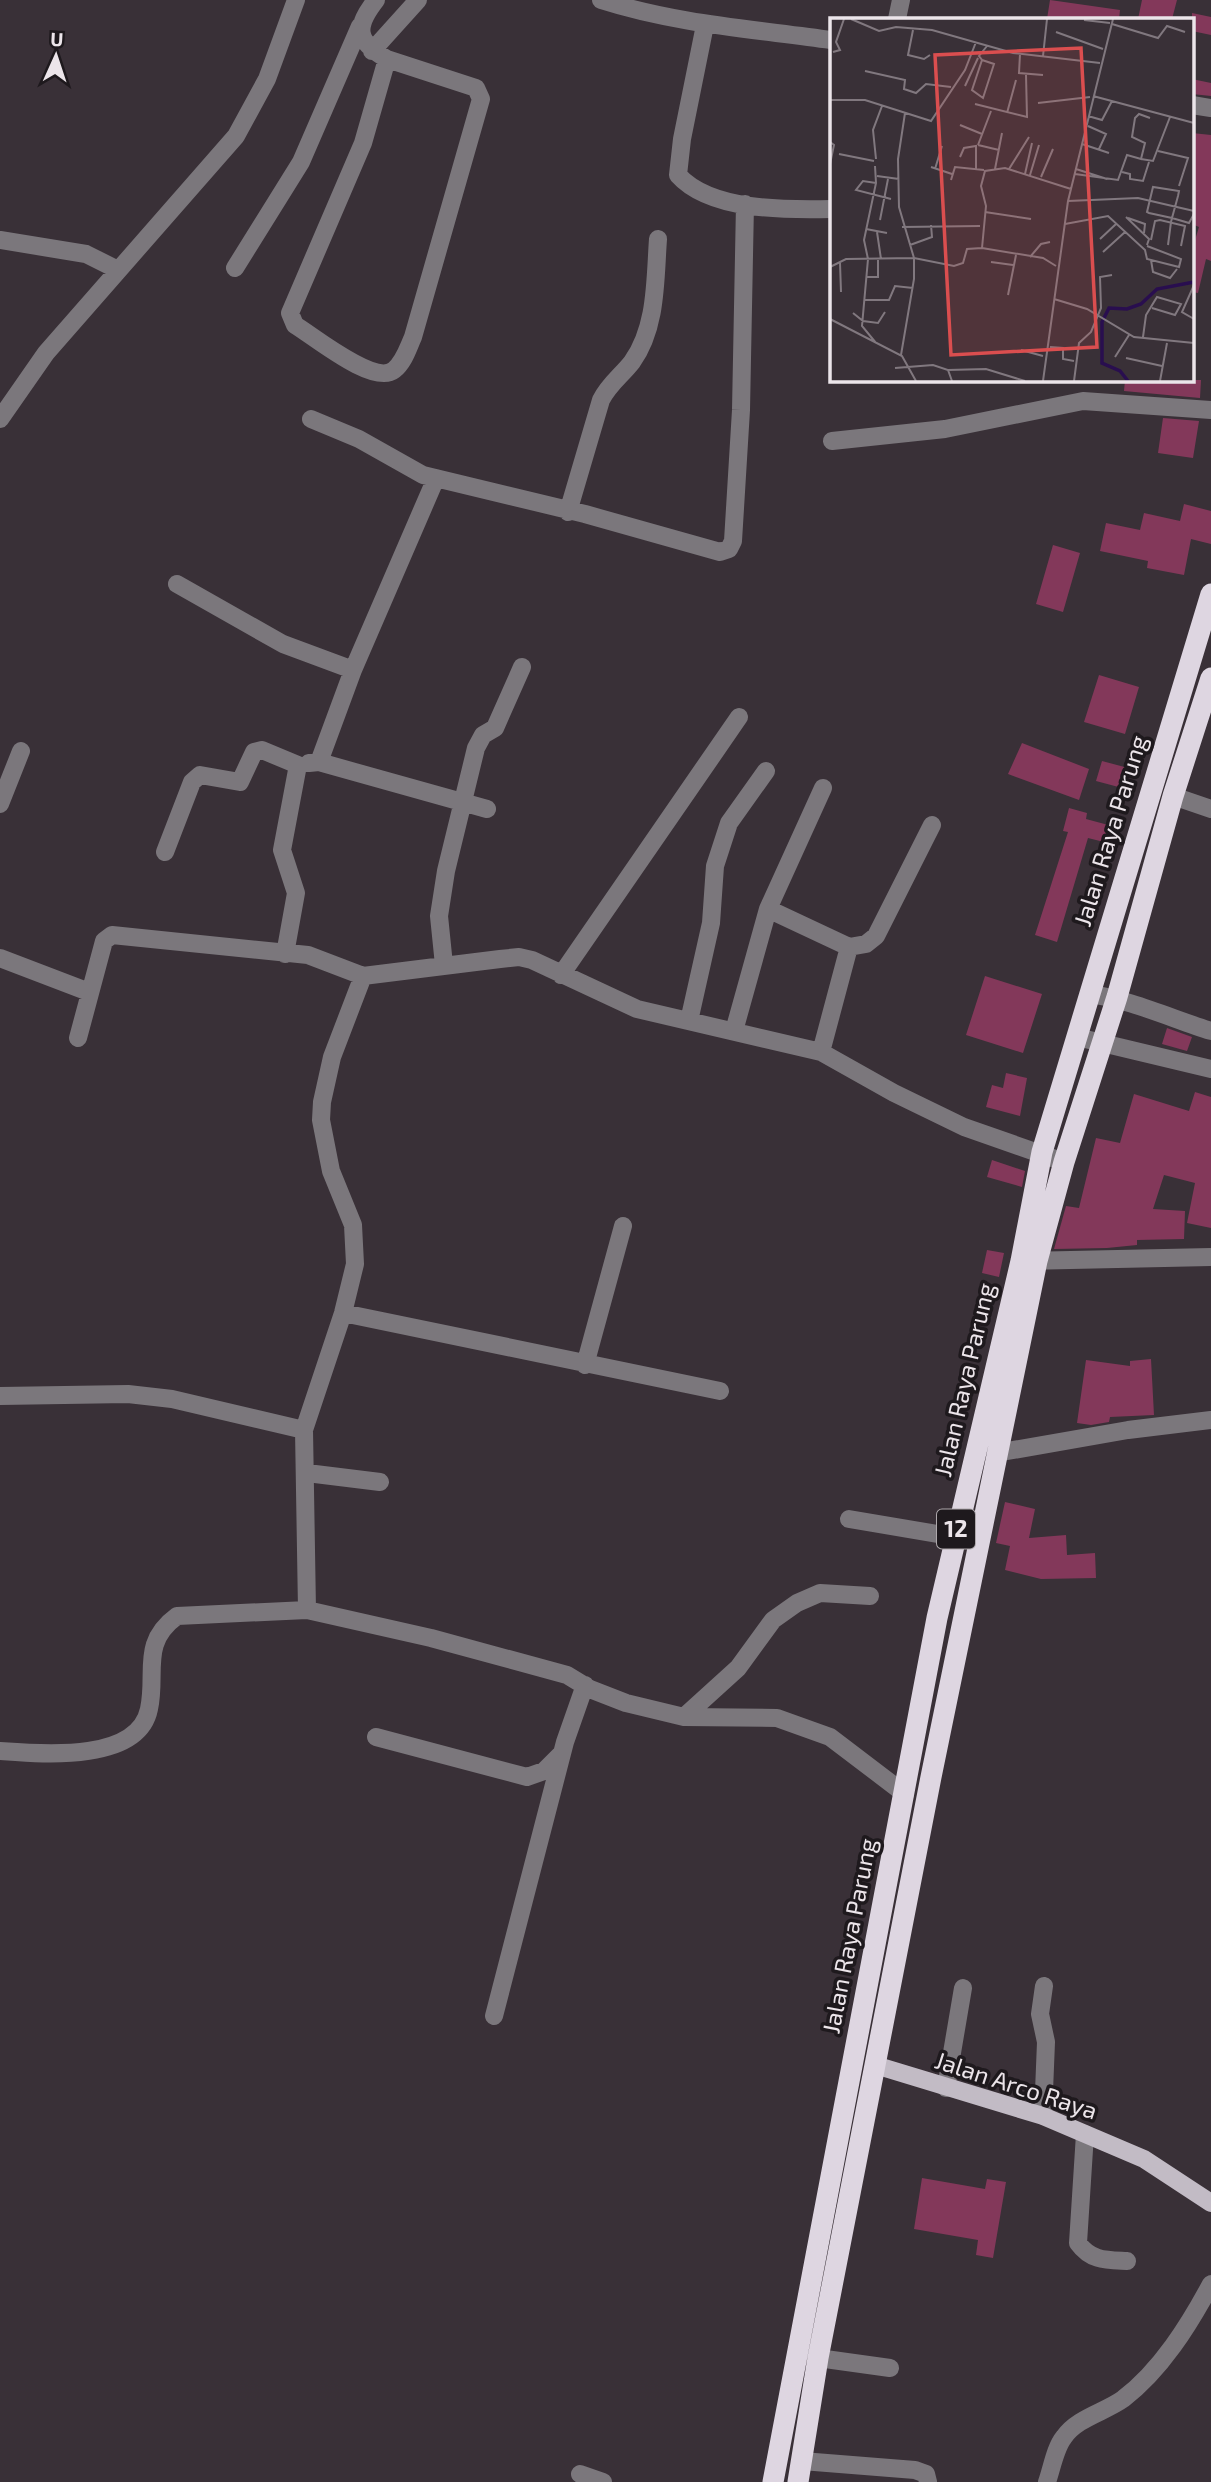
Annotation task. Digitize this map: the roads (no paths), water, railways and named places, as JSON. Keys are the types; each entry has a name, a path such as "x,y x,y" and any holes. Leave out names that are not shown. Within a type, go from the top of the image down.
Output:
{"highway":[{"name":"Jalan Raya Parung","path":"798,2482 818,2358 996,1453 1029,1261 1042,1152 1204,641 1211,594"},
{"name":"Jalan Raya Parung","path":"773,2482 937,1618 955,1537 1029,1261 1102,1044 1173,796 1211,678"},
{"path":"937,1618 961,1622"}],"main road":[{"name":"Jalan Arco Raya","path":"875,2065 1043,2116 1144,2159 1211,2203"}],"street":[{"path":"0,419 46,353 218,162 236,136 267,79 296,0"},
{"path":"235,268 301,162 360,26 376,0"},
{"path":"360,26 361,35 379,55 476,88 481,99 413,337 404,359 393,371 380,375 366,371 295,325 290,313 363,143 379,55 418,0"},
{"path":"601,0 643,13 705,24 830,40"},
{"path":"897,18 901,0"},
{"path":"705,24 678,175 699,194 745,204 800,210 830,209"},
{"path":"311,419 359,439 411,471 720,552 731,546 741,410 745,204"},
{"path":"568,512 601,400 611,384 632,362 651,320 659,239"},
{"path":"0,240 86,254 118,270"},
{"path":"832,441 946,429 1083,401 1211,410"},
{"path":"319,762 353,670 436,478"},
{"path":"177,584 283,644 353,670"},
{"path":"444,965 439,916 446,871 476,748 483,735 495,728 522,667"},
{"path":"561,975 739,716"},
{"path":"165,852 192,782 200,775 240,782 254,752 262,750 298,765 319,762 487,809"},
{"path":"0,804 21,751"},
{"path":"285,954 296,893 282,850 298,765"},
{"path":"689,1021 711,923 713,874 718,857 729,823 766,771"},
{"path":"734,1031 768,909 823,788"},
{"path":"1173,796 1211,809"},
{"path":"768,909 849,947 866,944 876,936 932,825"},
{"path":"78,1038 104,941 112,935 308,955 363,976 519,957 637,1009 821,1052 894,1093 964,1127 1042,1152 1063,1162"},
{"path":"821,1052 849,947"},
{"path":"0,958 89,992"},
{"path":"307,1610 307,1473 304,1430 343,1313 355,1264 353,1225 331,1171 321,1120 322,1102 332,1057 363,976"},
{"path":"1090,994 1116,997 1143,1009 1211,1031"},
{"path":"1077,1037 1211,1069"},
{"path":"585,1364 623,1226"},
{"path":"1029,1261 1211,1257"},
{"path":"343,1313 461,1335 585,1364 720,1391"},
{"path":"0,1396 128,1394 172,1399 304,1430"},
{"path":"996,1453 1128,1430 1211,1420"},
{"path":"307,1473 380,1482"},
{"path":"849,1519 955,1537"},
{"path":"684,1717 738,1668 773,1620 797,1603 820,1593 870,1596"},
{"path":"0,1751 67,1753 118,1746 138,1730 149,1711 151,1657 161,1627 177,1616 307,1610 567,1675 626,1703 684,1717 777,1718 806,1726 830,1737 905,1794"},
{"path":"494,2015 562,1753 585,1685"},
{"path":"376,1737 527,1777 544,1771 562,1753"},
{"path":"1043,2116 1046,2042 1040,2014 1044,1986"},
{"path":"946,2088 962,1988"},
{"path":"1085,2134 1078,2243 1085,2253 1098,2260 1127,2261"},
{"path":"1047,2482 1062,2438 1073,2427 1123,2399 1150,2372 1170,2351 1211,2284"},
{"path":"818,2358 890,2368"},
{"path":"802,2461 915,2470 926,2474 928,2482"},
{"path":"580,2474 603,2482"}]}
